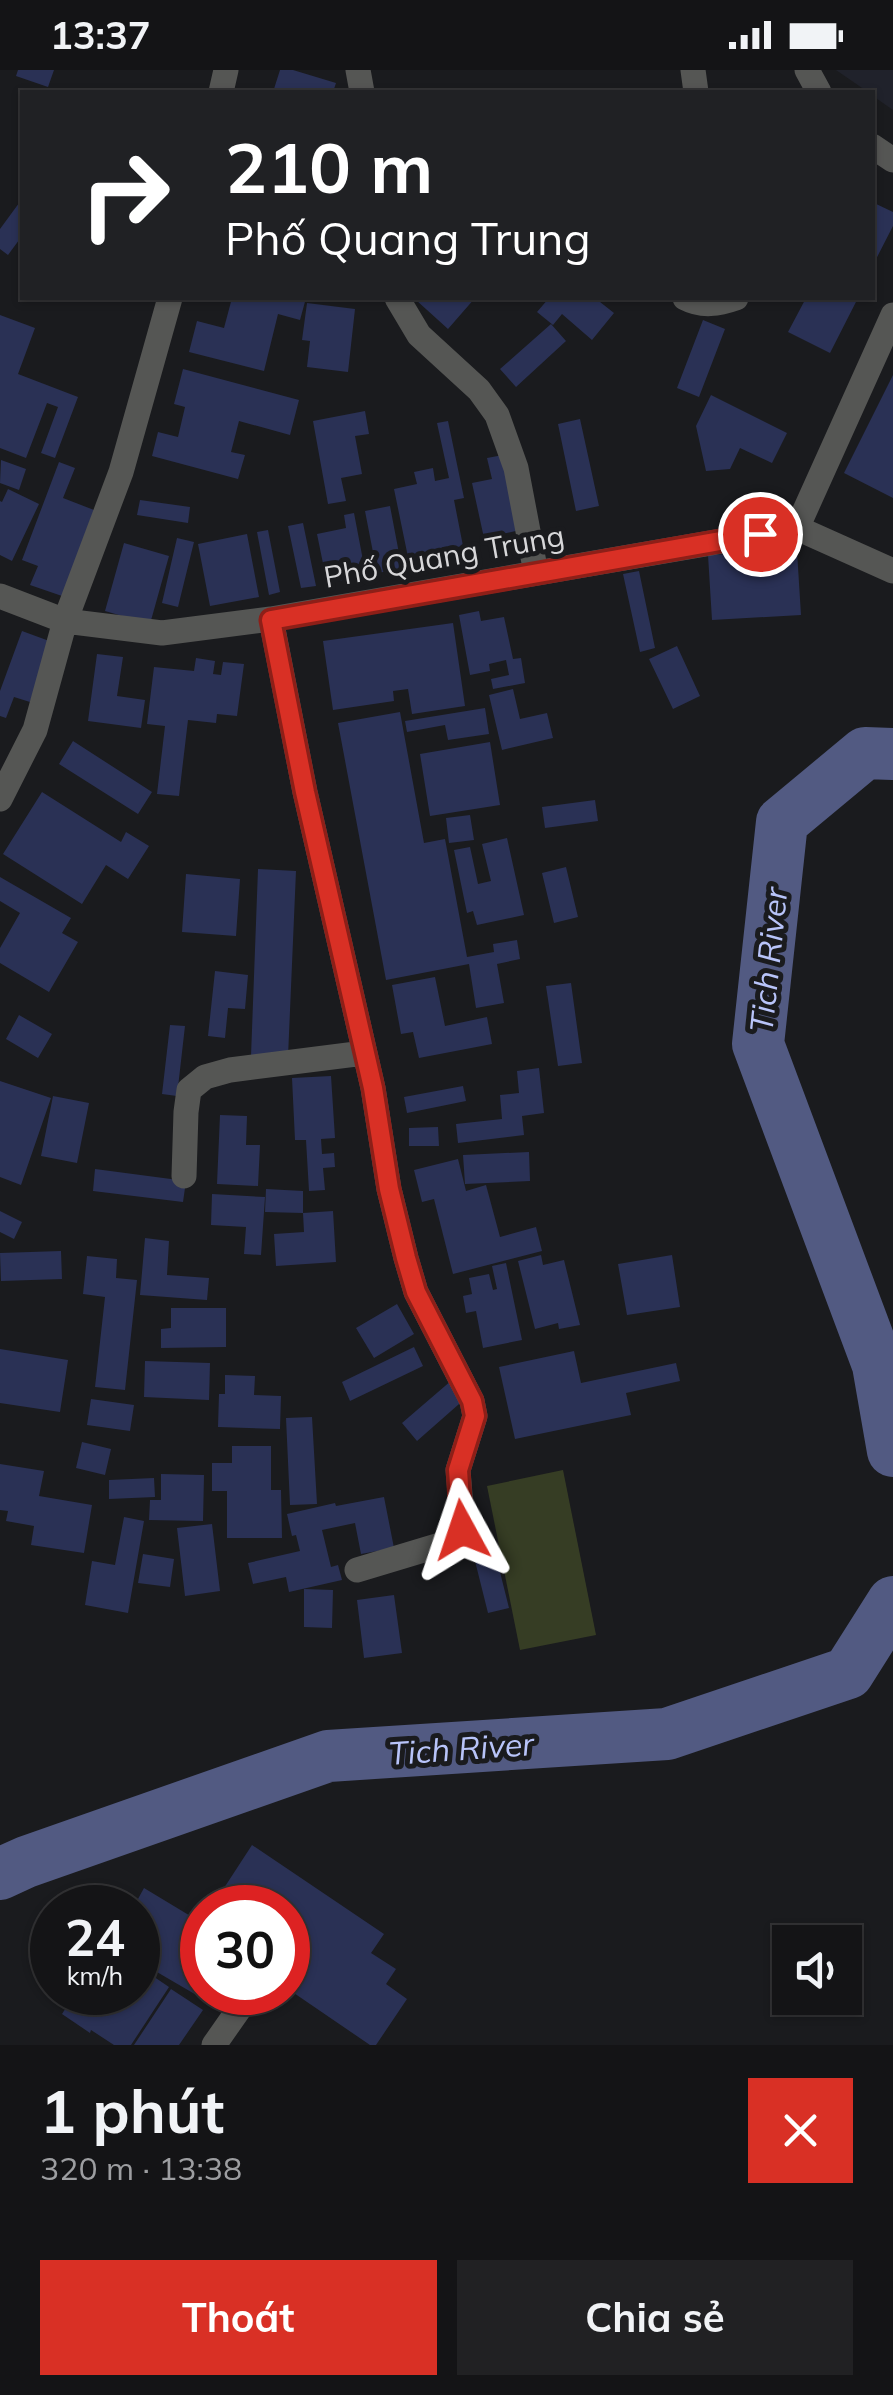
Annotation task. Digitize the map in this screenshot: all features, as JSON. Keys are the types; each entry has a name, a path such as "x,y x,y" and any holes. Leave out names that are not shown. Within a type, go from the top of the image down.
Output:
{"street":[{"path":"0,799 34,730 64,621 121,472 169,300"},
{"path":"398,300 418,335 479,390 497,415 516,468 536,574"},
{"path":"690,300 716,304 729,300"},
{"path":"893,315 797,528 893,571"},
{"name":"Phố Quang Trung","path":"0,596 64,621 162,633 271,620 797,528"},
{"path":"271,620 305,792 373,1088 389,1189 416,1292 466,1386 475,1416 458,1470 462,1530 440,1546 357,1570"},
{"path":"184,1176 189,1090 204,1077 364,1052"},
{"path":"214,2045 235,2015"}],"shaded area":[{"path":"836,70 893,70 893,110 875,97 875,90 865,90"}],"green space":[{"path":"563,1470 596,1635 520,1650 487,1486"}],"building":[{"path":"18,70 54,70 48,87 16,76"},
{"path":"280,70 336,83 334,90 274,90"},
{"path":"20,202 20,239 8,255 0,249 0,229"},
{"path":"875,203 893,212 893,226 875,261"},
{"path":"231,300 305,300 300,320 278,314 264,371 189,352 197,321 224,328"},
{"path":"416,300 473,300 448,329"},
{"path":"547,300 598,300 614,313 592,340 562,314 553,325 537,312"},
{"path":"805,300 857,300 830,353 788,332"},
{"path":"307,303 355,309 348,372 307,367 310,341 302,340"},
{"path":"0,315 35,328 18,374 78,397 55,458 41,453 58,407 47,403 26,458 0,448"},
{"path":"703,320 725,329 699,397 677,388"},
{"path":"551,324 566,341 516,387 500,369"},
{"path":"183,369 299,400 290,435 239,421 231,452 245,455 238,479 152,456 158,432 178,437 185,407 174,404"},
{"path":"893,375 893,498 844,473"},
{"path":"711,395 787,433 772,463 740,448 730,469 706,471 696,426"},
{"path":"365,411 369,434 355,436 362,474 341,478 346,501 328,504 313,421"},
{"path":"580,419 599,506 576,511 558,424"},
{"path":"448,421 464,498 454,500 463,546 408,557 394,489 417,484 414,472 433,468 435,481 449,478 437,423"},
{"path":"503,455 520,530 484,538 472,483 492,479 487,458"},
{"path":"1,460 26,469 19,490 0,483"},
{"path":"59,462 75,468 63,498 94,510 62,596 30,585 38,566 22,560"},
{"path":"8,489 39,504 12,561 0,555 0,501"},
{"path":"140,500 190,507 188,523 137,515"},
{"path":"390,506 402,569 377,573 365,511"},
{"path":"354,513 366,576 327,583 317,534 346,528 344,515"},
{"path":"303,523 316,586 301,588 288,526"},
{"path":"268,530 280,592 269,595 257,532"},
{"path":"247,534 259,597 210,606 198,544"},
{"path":"177,538 194,542 178,607 162,603"},
{"path":"124,543 169,556 150,624 105,611"},
{"path":"797,551 801,615 712,620 708,555"},
{"path":"639,571 655,648 640,652 623,574"},
{"path":"479,611 481,621 504,617 513,659 521,658 525,683 493,689 491,679 509,675 506,660 489,664 490,671 470,675 459,615"},
{"path":"453,623 465,706 412,714 408,689 393,691 394,701 333,710 323,641"},
{"path":"22,631 52,642 30,702 14,697 6,718 0,716 0,691"},
{"path":"677,646 700,696 673,709 649,659"},
{"path":"97,654 123,657 117,696 145,700 141,728 88,721"},
{"path":"196,658 215,661 213,674 221,675 223,662 244,664 237,716 217,714 216,723 188,720 179,796 157,794 165,726 147,724 154,667 194,671"},
{"path":"513,689 520,719 547,713 553,738 502,750 489,695"},
{"path":"485,708 489,734 448,740 445,725 407,732 405,721"},
{"path":"400,712 424,843 445,839 467,957 494,952 493,944 517,940 520,959 497,964 504,1003 476,1008 469,964 386,980 338,723"},
{"path":"73,741 152,792 138,814 59,764"},
{"path":"490,742 500,805 430,816 420,754"},
{"path":"42,792 121,842 126,832 149,846 128,879 106,865 82,904 3,854"},
{"path":"595,800 598,821 545,828 542,807"},
{"path":"470,815 474,840 449,843 446,818"},
{"path":"507,838 524,915 477,925 473,911 467,913 454,850 470,847 478,884 491,881 482,844"},
{"path":"566,867 578,917 554,923 542,873"},
{"path":"258,869 296,871 288,1057 251,1056"},
{"path":"186,874 240,879 236,936 182,932"},
{"path":"0,877 71,918 62,933 78,942 49,992 0,963 0,948 20,913 0,901"},
{"path":"215,971 248,975 245,1009 228,1008 225,1038 208,1036"},
{"path":"435,977 445,1026 487,1017 492,1044 419,1058 413,1032 401,1034 392,985"},
{"path":"571,983 582,1063 558,1066 546,986"},
{"path":"19,1015 52,1034 38,1058 6,1039"},
{"path":"170,1025 185,1026 177,1096 162,1094"},
{"path":"539,1068 544,1113 522,1116 524,1135 458,1143 456,1124 502,1119 500,1095 519,1093 517,1071"},
{"path":"331,1076 335,1138 321,1139 322,1154 334,1153 335,1167 323,1168 325,1190 309,1191 306,1140 295,1140 292,1078"},
{"path":"0,1081 51,1098 21,1185 0,1177"},
{"path":"463,1086 466,1101 407,1113 404,1097"},
{"path":"53,1096 89,1103 77,1163 41,1156"},
{"path":"220,1115 247,1116 246,1145 260,1145 258,1186 217,1184"},
{"path":"438,1127 439,1146 409,1146 409,1128"},
{"path":"529,1152 530,1181 465,1184 463,1155"},
{"path":"458,1159 466,1191 486,1185 500,1237 536,1227 542,1251 453,1274 434,1199 422,1202 414,1170"},
{"path":"95,1169 186,1181 183,1202 93,1191"},
{"path":"266,1189 303,1191 303,1213 265,1212"},
{"path":"212,1194 265,1197 261,1255 244,1254 246,1227 211,1225"},
{"path":"0,1211 22,1222 14,1239 0,1232"},
{"path":"333,1211 336,1262 276,1266 274,1234 304,1232 303,1213"},
{"path":"145,1238 169,1241 167,1275 209,1278 207,1300 140,1295"},
{"path":"61,1251 62,1279 1,1281 0,1253"},
{"path":"541,1255 543,1265 564,1260 580,1325 559,1329 558,1323 535,1329 518,1261"},
{"path":"672,1255 680,1307 627,1315 618,1264"},
{"path":"87,1256 117,1259 116,1278 137,1280 125,1390 95,1387 105,1297 83,1294"},
{"path":"506,1263 522,1340 483,1348 476,1311 466,1313 463,1296 472,1294 469,1278 489,1274 493,1290 497,1289 492,1266"},
{"path":"397,1304 414,1334 374,1358 356,1328"},
{"path":"171,1308 226,1308 226,1347 161,1348 161,1329 171,1328"},
{"path":"414,1347 423,1366 350,1401 342,1382"},
{"path":"0,1349 68,1360 60,1412 0,1403"},
{"path":"574,1351 581,1383 676,1363 680,1381 626,1393 631,1415 515,1439 499,1367"},
{"path":"145,1361 210,1363 209,1400 144,1397"},
{"path":"225,1375 255,1376 254,1395 281,1396 280,1429 218,1427 219,1394 225,1394"},
{"path":"452,1380 467,1397 417,1441 402,1423"},
{"path":"91,1399 134,1405 130,1431 87,1425"},
{"path":"312,1417 317,1504 290,1505 286,1418"},
{"path":"82,1442 111,1449 105,1475 76,1468"},
{"path":"232,1446 271,1446 271,1490 281,1490 282,1538 227,1538 227,1491 212,1491 212,1463 232,1463"},
{"path":"0,1464 44,1471 39,1496 92,1505 84,1553 31,1545 34,1526 6,1521 8,1511 0,1510"},
{"path":"161,1474 204,1475 203,1521 149,1520 150,1500 161,1500"},
{"path":"154,1478 155,1497 109,1499 109,1480"},
{"path":"384,1497 394,1548 361,1554 355,1523 322,1530 331,1567 338,1565 342,1580 289,1592 286,1577 253,1584 248,1563 300,1551 287,1514"},
{"path":"124,1517 144,1521 128,1613 85,1605 92,1561 115,1565"},
{"path":"212,1524 220,1591 185,1596 177,1528"},
{"path":"495,1552 509,1608 488,1613 474,1557"},
{"path":"143,1554 174,1559 170,1587 138,1583"},
{"path":"304,1589 333,1590 332,1628 304,1627"},
{"path":"394,1595 402,1653 364,1658 357,1600"},
{"path":"252,1845 384,1934 371,1953 396,1969 386,1984 407,1999 376,2045 370,2045 310,2004 310,1885 226,1885"},
{"path":"160,1898 180,1910 180,1985 160,1974"},
{"path":"160,1981 169,1987 160,2001"},
{"path":"171,1989 180,1995 180,2015 200,2015 179,2045 134,2045 154,2015 160,2015 160,2006"},
{"path":"63,2015 151,2015 131,2045 114,2045 91,2030 90,2033"}],"waterway":[{"name":"Tich River","path":"893,754 865,753 782,822 758,1044 878,1365 893,1451"},
{"name":"Tich River","path":"0,1874 328,1756 667,1734 848,1673 893,1602"}],"route":[{"path":"462,1530 458,1470 475,1416 472,1401 416,1292 406,1258 271,620 760,534"}]}
